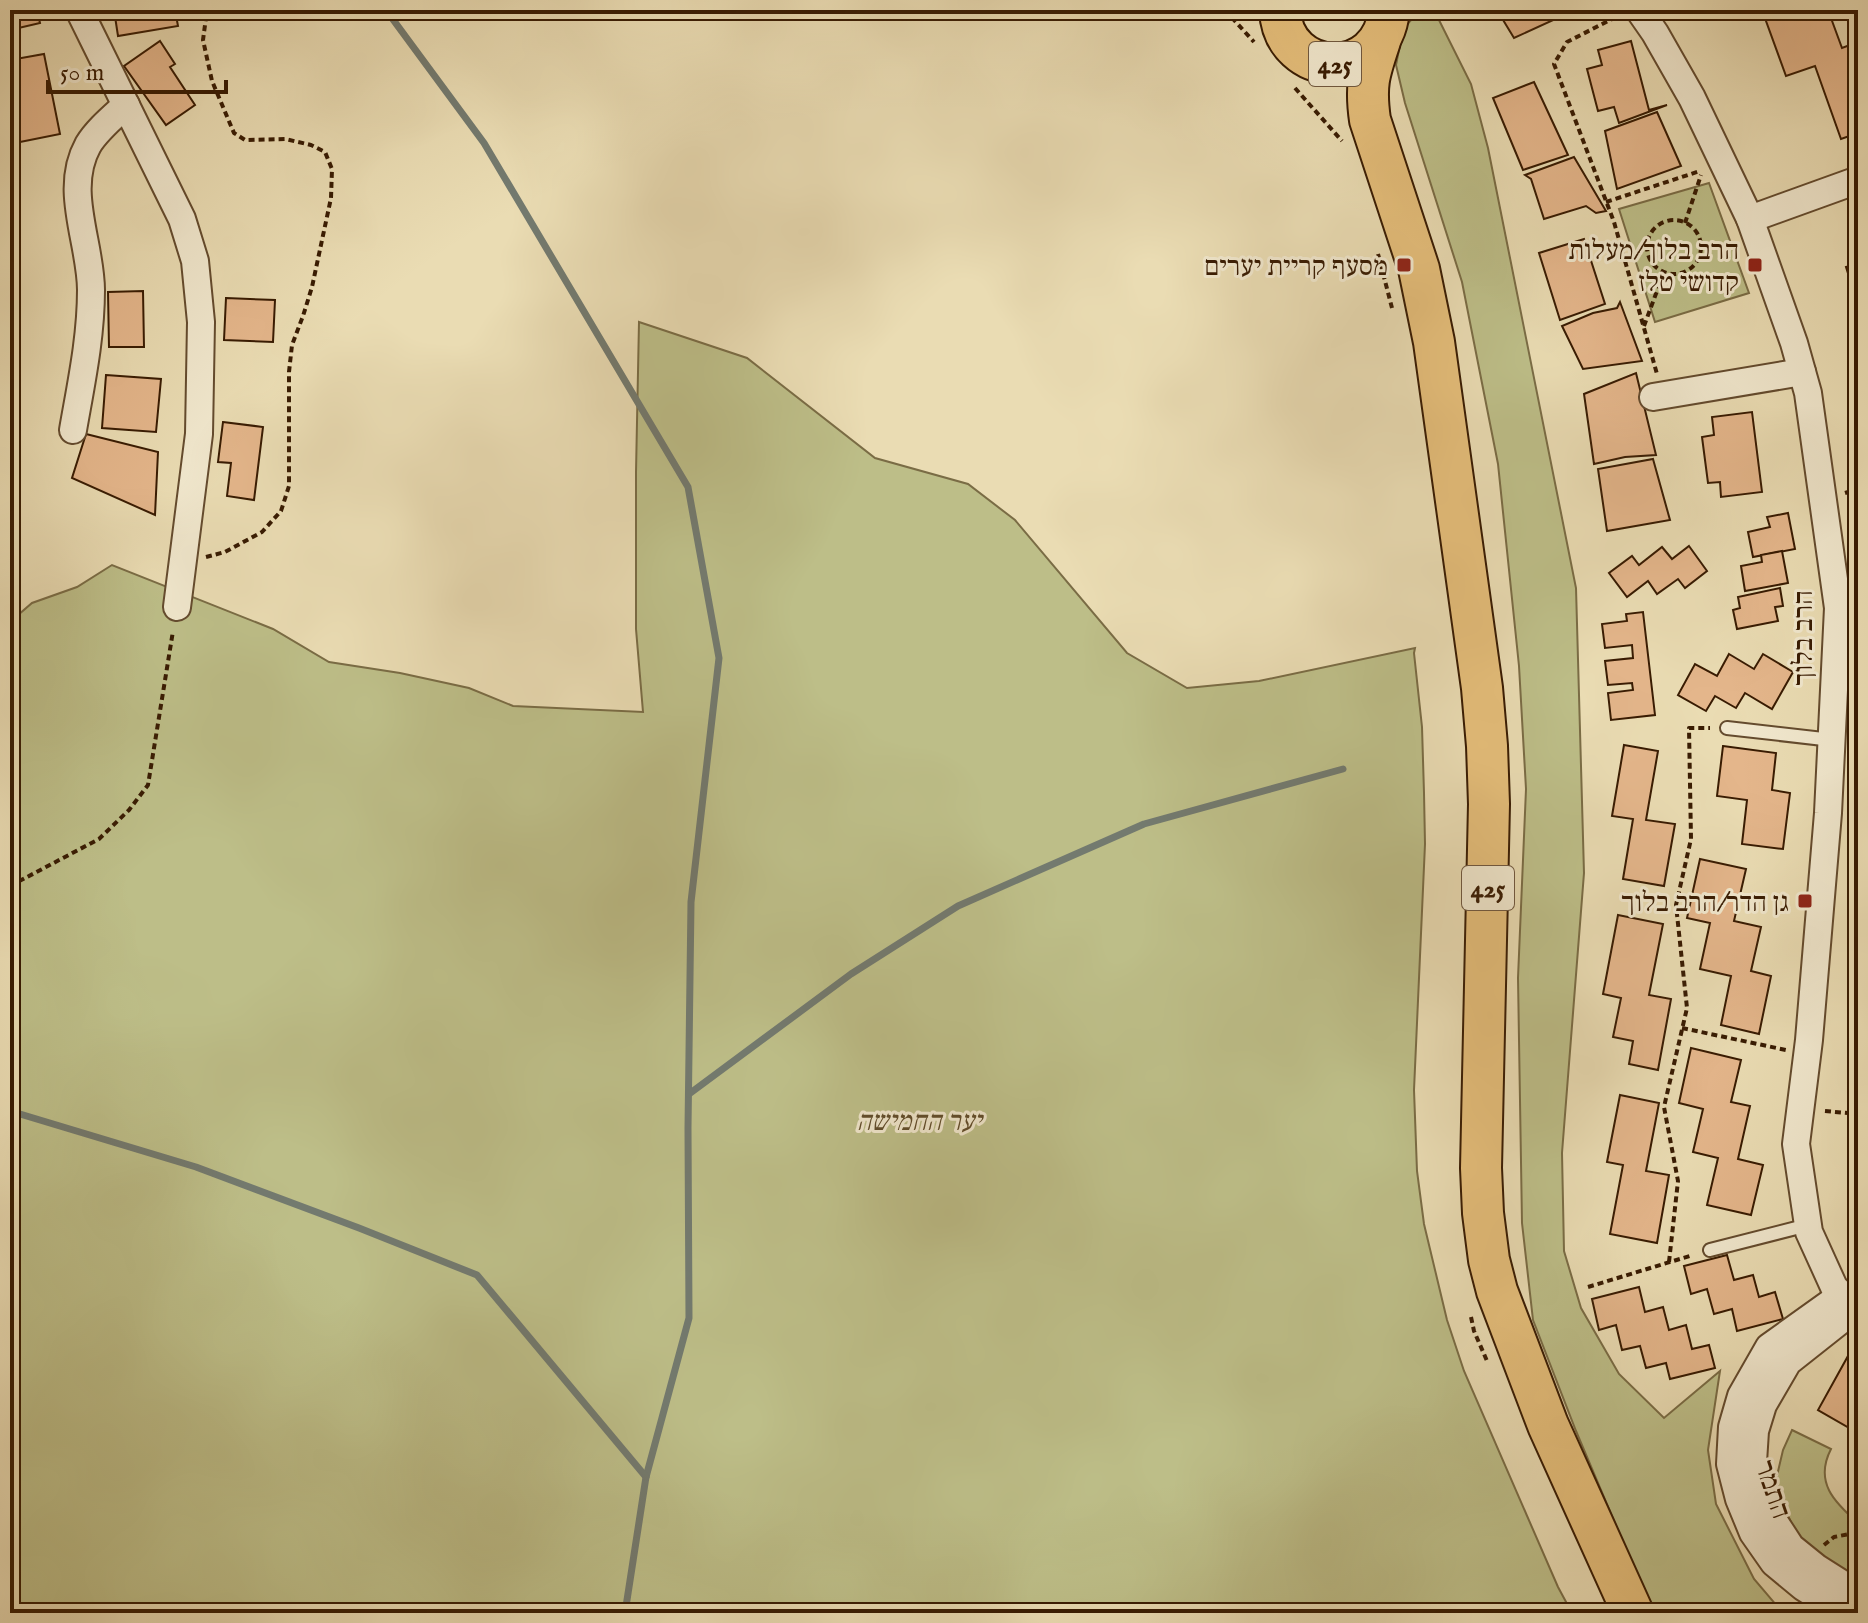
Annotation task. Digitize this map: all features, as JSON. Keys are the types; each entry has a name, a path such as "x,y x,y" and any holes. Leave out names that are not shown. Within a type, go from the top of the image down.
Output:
{"main road":[{"name":"425","path":"1274,20 1296,48 1300,70"},
{"name":"425","path":"1300,70 1356,60 1369,52 1384,26"},
{"name":"425","path":"1364,148 1370,120 1367,81 1384,26"},
{"name":"425","path":"1300,70 1336,78 1356,106 1364,148 1400,207 1419,269 1434,342 1482,688 1487,746 1489,817 1481,1168 1489,1260 1505,1317 1539,1402 1633,1613"}],"street":[{"path":"79,10 182,219 195,261 201,322 199,434 177,607"},
{"name":"הרב בלוך","path":"1628,13 1655,33 1692,98 1750,219 1786,318 1808,393 1838,608 1827,828 1796,1144 1809,1232 1834,1287 1852,1305"},
{"path":"73,430 91,322 91,285 77,186 88,145 126,105"},
{"path":"1750,219 1858,180"},
{"path":"1658,396 1802,372"},
{"name":"התמר","path":"1852,1305 1788,1362 1763,1405 1755,1431 1753,1462 1774,1521 1791,1547 1858,1594"},
{"name":"התמר","path":"1844,1613 1803,1587 1774,1563 1753,1533 1739,1499 1730,1464 1732,1427 1741,1396 1769,1347 1852,1305"}],"lane":[{"path":"1727,728 1832,740"},
{"path":"1710,1250 1808,1225"}],"path":[{"path":"183,563 225,552 262,532 281,511 289,486 289,372 292,345 312,287 331,198 332,169 325,152 285,139 245,140 234,133 212,81 203,40 207,10"},
{"path":"1225,10 1274,20"},
{"path":"1628,13 1567,42 1554,64 1614,222 1644,327 1658,396"},
{"path":"1300,70 1364,148"},
{"path":"1606,202 1702,171 1685,223"},
{"path":"1672,220 1685,223 1698,234 1701,243 1699,259 1686,272 1664,272 1650,259 1650,234 1663,222 1672,220"},
{"path":"1375,243 1395,319"},
{"path":"1644,327 1664,272"},
{"path":"10,886 99,839 129,810 148,785 177,607"},
{"path":"1669,1262 1678,1181 1664,1107 1687,1008 1676,905 1691,839 1689,728 1727,728"},
{"path":"1682,1028 1807,1054"},
{"path":"1800,1109 1858,1114"},
{"path":"1588,1287 1710,1250"},
{"path":"1471,1315 1474,1331 1493,1373"},
{"path":"1811,1563 1826,1542 1834,1537 1858,1534"}],"green space":[{"path":"1420,10 1434,10 1471,84 1488,148 1576,588 1584,873 1562,1153 1564,1251 1581,1308 1619,1374 1664,1418 1720,1371 1708,1450 1716,1504 1754,1579 1783,1613 1653,1613 1533,1320 1522,1223 1518,978 1526,789 1519,666 1498,464 1462,282 1405,103 1396,65 1403,29"},
{"path":"1709,183 1749,293 1655,322 1619,209"},
{"name":"יער החמישה","path":"639,322 747,358 875,458 968,484 1015,520 1127,653 1187,688 1259,681 1415,648 1422,727 1425,844 1414,1090 1417,1171 1424,1224 1447,1320 1464,1371 1572,1613 10,1613 10,622 32,603 77,587 112,565 273,629 329,662 469,688 513,706 643,712 636,629"},
{"path":"1792,1430 1831,1449 1826,1461 1826,1481 1834,1499 1858,1523 1858,1579 1824,1560 1798,1539 1776,1480 1783,1450"}],"building":[{"path":"10,10 37,10 40,23 10,30"},
{"path":"114,10 175,10 178,26 118,36"},
{"path":"1497,10 1571,10 1573,11 1514,38"},
{"path":"1762,10 1828,10 1842,48 1858,42 1858,133 1841,139 1815,66 1786,76"},
{"path":"160,41 175,64 170,67 195,105 166,125 124,66"},
{"path":"1631,41 1649,110 1667,105 1619,123 1614,107 1598,111 1587,69 1602,65 1598,50"},
{"path":"44,54 60,134 10,144 10,60"},
{"path":"1534,82 1568,155 1523,170 1493,98"},
{"path":"1657,112 1681,166 1617,189 1605,131"},
{"path":"1574,157 1606,211 1596,213 1586,206 1544,219 1531,179 1525,175"},
{"path":"1584,239 1605,304 1560,320 1539,253"},
{"path":"1858,264 1858,305 1846,267"},
{"path":"143,291 144,347 109,347 108,292"},
{"path":"226,298 275,300 273,342 224,340"},
{"path":"1620,302 1642,361 1583,369 1562,326 1593,313 1617,308"},
{"path":"1636,373 1656,455 1625,457 1594,464 1584,394"},
{"path":"106,375 161,379 156,432 102,428"},
{"path":"1752,412 1762,492 1721,497 1720,482 1708,483 1702,437 1714,435 1712,417"},
{"path":"223,422 263,427 254,500 227,496 231,463 218,462"},
{"path":"86,434 158,452 155,515 72,478"},
{"path":"1653,459 1670,520 1607,531 1598,469"},
{"path":"1788,513 1795,549 1753,557 1748,532 1770,527 1767,517"},
{"path":"1689,546 1707,571 1685,588 1678,579 1657,594 1648,581 1627,597 1609,573 1632,556 1639,565 1662,547 1672,559"},
{"path":"1782,551 1788,583 1745,591 1741,566 1762,562 1761,555"},
{"path":"1780,588 1783,606 1775,607 1778,621 1737,629 1733,610 1740,608 1738,597"},
{"path":"1643,612 1655,715 1611,720 1608,693 1633,690 1632,683 1608,685 1605,661 1633,658 1632,645 1605,648 1602,624 1627,621 1626,614"},
{"path":"1729,654 1754,669 1763,654 1793,672 1772,709 1745,693 1736,708 1715,696 1706,711 1678,695 1695,664 1717,676"},
{"path":"1624,745 1658,751 1646,820 1675,824 1664,886 1623,879 1633,819 1612,816"},
{"path":"1723,746 1776,753 1772,790 1790,793 1783,849 1742,844 1747,800 1717,796"},
{"path":"1700,859 1746,869 1734,921 1761,927 1751,971 1771,976 1759,1034 1721,1025 1731,976 1700,969 1710,923 1687,918"},
{"path":"1618,915 1663,924 1649,995 1671,999 1658,1070 1629,1064 1633,1041 1613,1037 1621,998 1603,994"},
{"path":"1691,1048 1741,1060 1731,1102 1750,1106 1738,1159 1763,1165 1751,1215 1707,1205 1718,1158 1693,1152 1703,1109 1679,1103"},
{"path":"1620,1095 1659,1103 1646,1171 1669,1175 1657,1243 1610,1234 1623,1165 1607,1162"},
{"path":"1727,1255 1734,1280 1753,1275 1759,1297 1775,1292 1783,1319 1737,1331 1732,1309 1714,1314 1707,1289 1691,1294 1684,1266"},
{"path":"1639,1287 1645,1312 1663,1307 1669,1330 1686,1325 1692,1349 1709,1345 1715,1368 1670,1379 1666,1363 1646,1368 1640,1346 1622,1350 1616,1325 1599,1330 1592,1299"},
{"path":"1848,1356 1858,1362 1858,1433 1818,1410"}],"waterway":[{"path":"386,10 484,143 688,487 719,658 691,902 689,1318 646,1477 625,1613"},
{"path":"689,1094 851,974 958,906 1144,824 1343,769"},
{"path":"10,1111 196,1167 477,1275 646,1477"}],"place":[{"name":"מסעף קריית יערים","path":"1404,265"},
{"name":"הרב בלוך/מעלות קדושי טלז","path":"1755,265"},
{"name":"גן הדר/הרב בלוך","path":"1805,901"}]}
